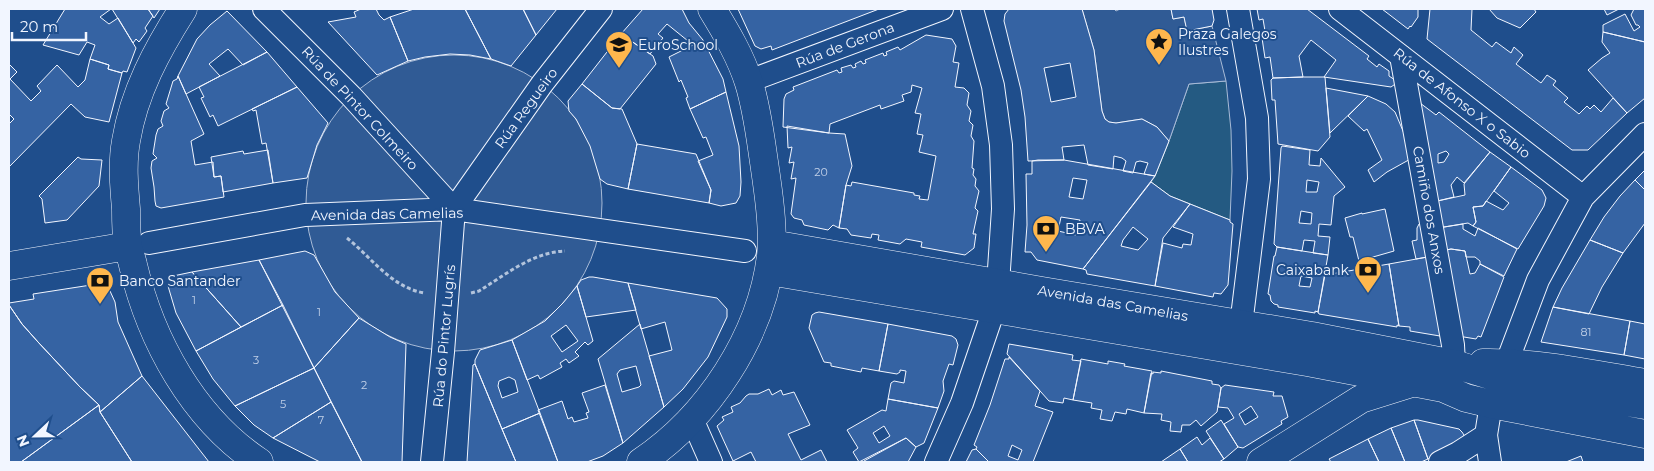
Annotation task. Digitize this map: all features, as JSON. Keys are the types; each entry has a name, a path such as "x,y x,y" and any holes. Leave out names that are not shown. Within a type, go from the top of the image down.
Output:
{"main road":[{"path":"183,9 150,66 141,89 126,139 124,195 139,244 142,300 156,332 175,369 196,403 220,431 258,462"},
{"path":"640,462 673,437 692,419 727,373 743,346 755,318 769,271 772,244 759,122 748,81 728,34 712,9"},
{"name":"Avenida das Camelias","path":"9,266 139,244"},
{"name":"Avenida das Camelias","path":"772,244 1312,336 1449,376"},
{"name":"Avenida das Camelias","path":"769,271 1307,362 1413,383 1449,376"},
{"path":"1449,376 1507,362 1645,383"},
{"path":"1449,376 1645,405"},
{"path":"1449,376 1466,398 1645,434"},
{"path":"1261,462 1361,399 1413,383"}],"street":[{"name":"Rúa de Pintor Colmeiro","path":"264,9 350,96 454,209"},
{"name":"Rúa Regueiro","path":"454,209 542,84 601,9"},
{"name":"Rúa de Gerona","path":"748,81 942,9"},
{"path":"936,462 962,403 994,310 998,284 1003,209 1001,145 993,86 972,9"},
{"path":"1238,9 1256,118 1259,179 1241,325"},
{"name":"Rúa de Afonso X o Sabio","path":"1340,9 1583,197"},
{"name":"Camiño dos Anxos","path":"1401,56 1453,345 1449,376"},
{"path":"1507,362 1538,280 1583,197 1645,134"},
{"name":"Avenida das Camelias","path":"139,244 306,216 454,209 745,251"},
{"name":"Rúa do Pintor Lugrís","path":"432,462 448,298 454,209"},
{"path":"1490,462 1486,435 1491,404"},
{"path":"692,419 711,462"},
{"path":"1440,462 1486,435"}],"path":[{"path":"343,234 387,276 416,292 448,298 479,291 532,259 556,251 566,251"}],"shaded area":[{"name":"Praza Galegos Ilustres","path":"1082,9 1114,9 1116,11 1120,9 1171,9 1173,19 1184,17 1187,31 1212,26 1226,81 1189,84 1169,141 1157,127 1142,119 1116,123 1109,122 1105,119 1102,111 1094,50"},
{"path":"454,55 483,58 511,66 548,88 559,98 585,133 591,146 599,174 602,203 599,232 591,260 569,297 559,308 524,334 511,340 483,348 454,351 425,348 397,340 360,318 349,308 323,273 317,260 309,232 306,203 309,174 317,146 339,109 349,98 384,72 397,66 425,58"},
{"path":"1226,81 1231,130 1230,220 1170,196 1151,182 1169,141 1189,84"}],"building":[{"path":"65,9 111,9 100,17 109,24 118,18 136,48 127,72 123,71 122,73 108,69 109,65 90,59 95,45 87,42 79,55 43,45"},
{"path":"112,9 148,9 153,16 145,28 147,31 139,42 136,39 133,43"},
{"path":"148,9 160,9 154,18"},
{"path":"361,9 376,9 384,20 390,17 408,61 377,75 328,22 356,17 354,12"},
{"path":"414,9 465,9 491,59 450,54 408,61 390,17"},
{"path":"465,9 523,9 536,35 511,66 491,59"},
{"path":"523,9 557,9 536,35"},
{"path":"643,9 682,9 689,23 703,40 693,45 667,24 658,34 663,38 650,54 621,34"},
{"path":"738,9 879,9 772,50 771,46 761,49 755,46"},
{"path":"1009,9 1082,9 1094,50 1102,111 1105,119 1116,123 1142,119 1157,127 1169,141 1155,176 1144,174 1148,163 1140,161 1136,162 1133,173 1123,171 1126,161 1114,156 1113,169 1088,165 1084,145 1062,147 1064,160 1028,161 1021,90 1004,21 1005,14","holes":["1070,63 1076,97 1051,102 1044,68"]},
{"path":"1171,9 1212,9 1214,20 1212,26 1187,31 1184,17 1173,19"},
{"path":"1257,9 1307,9 1369,56 1367,59 1377,67 1379,64 1389,71 1389,76 1398,82 1391,87 1324,77 1336,60 1311,40 1299,56 1303,77 1273,78 1270,57 1265,58 1262,38 1266,37 1263,19 1259,20"},
{"path":"1382,9 1418,9 1418,17 1408,29"},
{"path":"1430,9 1472,9 1471,30 1492,47 1496,42 1511,53 1514,47 1523,55 1516,64 1541,83 1547,75 1556,81 1553,85 1568,98 1564,102 1579,114 1587,106 1590,109 1594,105 1601,112 1613,98 1627,113 1588,150 1572,150 1427,39"},
{"path":"1489,9 1534,9 1536,12 1520,28 1497,18"},
{"path":"1604,9 1619,9 1607,15"},
{"path":"1634,9 1645,9 1645,42 1603,32 1603,25 1625,14 1634,31 1640,27 1636,25 1631,15"},
{"path":"227,11 267,52 243,65 228,49 209,64 220,76 186,94 178,76 197,39"},
{"path":"1603,32 1645,42 1645,98 1627,113 1588,70 1610,53 1602,42"},
{"path":"621,34 653,56 656,64 620,109 612,108 582,84"},
{"path":"926,35 952,39 956,46 953,62 959,63 955,87 964,88 969,93 967,105 971,111 969,121 973,125 971,136 974,141 972,168 974,169 973,175 976,179 975,186 979,191 975,208 978,211 973,234 976,234 974,248 965,255 921,247 922,242 906,239 900,244 878,240 879,235 872,234 871,238 851,235 847,229 839,228 846,185 851,186 852,182 914,193 914,195 920,196 919,199 928,200 936,156 919,152 923,135 917,134 921,114 915,113 922,88 912,85 911,92 902,95 904,101 881,109 880,105 830,124 829,133 783,127 784,99 786,94 794,90 793,87 837,70 839,73 842,72 841,68 851,65 853,68 856,67 855,64 861,61 863,64 866,63 865,60 883,53 884,56 887,55 886,52 898,47 900,50"},
{"path":"703,40 723,79 726,92 690,109 686,98 688,97 681,80 679,82 669,57"},
{"path":"267,52 297,87 218,126 213,115 210,117 201,98 204,97 199,87"},
{"path":"90,59 109,65 108,69 122,73 109,122 85,117 71,104 9,167 9,124 14,119 9,114 9,80 31,101 41,91 37,86 57,65 78,87 85,80"},
{"path":"9,64 17,72 9,80"},
{"path":"178,76 204,134 191,141 195,165 213,162 214,177 221,176 224,197 161,208 156,206 151,168 152,161 157,158 153,154 156,135 158,129 163,126 161,121 164,111 169,108 166,104 173,81"},
{"path":"1325,77 1330,137 1318,151 1278,144 1275,100 1272,100 1271,80 1273,78"},
{"path":"582,84 612,108 622,109 637,144 628,189 607,184 600,179 590,146 576,119 569,111 568,101"},
{"path":"297,87 328,123 317,145 307,178 273,183 266,143 262,144 256,110 253,111 252,109"},
{"path":"1326,88 1368,96 1330,133"},
{"path":"726,92 739,146 741,182 740,196 736,203 721,206 709,203 711,190 698,161 713,155 706,137 703,138 690,109"},
{"path":"1368,96 1386,104 1395,112 1414,157 1387,172 1374,182 1368,170 1382,160 1367,129 1364,131 1348,116"},
{"path":"1416,100 1436,115 1439,112 1490,152 1464,183 1457,177 1451,185 1454,197 1433,202","holes":["1446,151 1449,154 1444,162 1438,163 1438,154"]},
{"path":"787,126 845,134 852,166 846,185 839,228 833,225 828,230 804,225 802,220 794,218 791,214 796,178 791,179 794,162 789,163 792,147 788,148"},
{"path":"637,144 696,154 711,190 709,203 628,189"},
{"path":"1282,146 1310,150 1309,165 1320,166 1321,158 1345,187 1334,196 1331,225 1319,224 1318,236 1330,237 1328,255 1313,253 1315,241 1304,240 1302,251 1277,247 1274,244","holes":["1307,180 1319,182 1317,192 1306,192","1301,211 1312,213 1311,224 1299,223"]},
{"path":"268,150 273,183 223,192 221,176 214,177 211,157 243,151 244,154"},
{"path":"1490,152 1511,167 1483,206 1473,207 1476,222 1473,226 1468,223 1438,228 1433,202 1465,195 1464,184"},
{"path":"78,157 81,159 102,160 99,186 67,220 45,223 42,199 39,196"},
{"path":"1064,160 1155,176 1083,269 1037,260 1031,252 1025,252 1027,225 1026,174 1032,174 1032,161","holes":["1073,178 1087,180 1083,199 1069,197","1061,217 1080,220 1076,235 1058,231"]},
{"path":"1511,167 1542,190 1546,198 1544,206 1518,249 1473,226 1476,222 1473,207 1483,206 1486,201 1503,210 1509,203 1494,191"},
{"path":"1645,170 1645,190 1635,180"},
{"path":"1635,180 1645,190 1645,223 1623,253 1590,240 1604,217"},
{"path":"1151,182 1170,196 1190,204 1163,238 1155,286 1087,274 1086,270 1083,269","holes":["1133,227 1148,239 1138,250 1121,246 1123,240"]},
{"path":"1190,204 1230,220 1233,224 1228,285 1221,294 1214,293 1213,297 1155,286 1163,243 1182,248 1183,244 1191,245 1193,234 1173,227"},
{"path":"1385,209 1394,251 1359,261 1353,237 1350,237 1345,218"},
{"path":"1422,221 1433,256 1416,259 1412,241 1417,240 1417,228"},
{"path":"1463,224 1463,229 1475,236 1478,228 1517,249 1504,276 1480,264 1480,261 1475,257 1466,257 1465,251 1451,249 1442,251 1438,228"},
{"path":"1590,240 1623,253 1602,287 1589,314 1553,307 1562,288"},
{"path":"1277,247 1328,255 1318,312 1278,307 1278,305 1271,301 1268,294","holes":["1301,276 1312,278 1310,287 1299,286"]},
{"path":"1451,249 1465,251 1470,274 1475,273 1480,264 1504,277 1481,337 1478,336 1476,339 1458,336 1442,251"},
{"path":"305,251 314,255 335,292 359,318 314,368 259,260"},
{"path":"1433,256 1446,337 1410,331 1410,327 1399,326 1389,264"},
{"path":"259,260 283,305 241,327 192,272"},
{"path":"1389,264 1399,326 1319,314 1325,275"},
{"path":"192,272 241,327 196,351 176,313 168,286 173,276"},
{"path":"589,277 628,283 636,310 586,317 577,286 581,280"},
{"path":"628,283 717,298 727,309 727,317 708,357 683,389 664,407 649,356 672,350 665,322 641,329"},
{"path":"99,285 110,291 115,302 118,322 142,376 100,412 99,405 38,342 9,305 9,303 34,299 33,294"},
{"path":"577,286 593,341 588,345 585,342 575,352 579,356 569,363 566,359 560,363 562,367 540,379 538,375 527,380 512,340 545,321","holes":["566,325 578,341 562,352 551,336"]},
{"path":"9,305 38,342 99,405 21,462 9,462"},
{"path":"283,305 314,368 235,406 213,379 196,351"},
{"path":"1553,307 1630,321 1624,355 1541,342"},
{"path":"819,312 888,324 879,371 862,368 861,372 831,366 831,363 824,362 809,328 812,315"},
{"path":"359,318 390,337 406,344 402,462 362,462 314,368"},
{"path":"1630,321 1645,324 1645,359 1624,355"},
{"path":"640,324 664,407 623,443 598,359","holes":["636,366 641,385 622,392 617,374 620,370"]},
{"path":"888,324 952,336 956,339 958,345 953,365 949,364 943,381 944,391 938,408 888,399 891,383 894,381 904,383 906,371 900,370 897,374 879,371"},
{"path":"512,340 540,413 502,429 475,364 480,350","holes":["509,377 515,380 518,392 502,398 498,386 499,381"]},
{"path":"1009,344 1073,355 1072,360 1081,361 1073,400 1064,398 1063,403 1049,401 1007,354"},
{"path":"1009,357 1040,391 1035,406 1053,412 1033,462 989,462 974,445 1005,359 1009,359","holes":["1012,445 1022,450 1018,460 1008,456"]},
{"path":"1081,359 1108,364 1108,361 1152,371 1144,413 1127,409 1126,414 1115,412 1112,421 1100,419 1102,410 1091,408 1092,403 1073,400"},
{"path":"475,364 516,462 467,462 473,365"},
{"path":"314,368 331,402 273,438 254,425 235,406"},
{"path":"1161,371 1212,381 1212,384 1219,385 1221,388 1217,412 1201,426 1196,420 1190,425 1182,425 1181,432 1170,431 1171,422 1161,420 1162,414 1144,413 1151,373 1161,373"},
{"path":"142,376 209,462 132,462 100,412"},
{"path":"605,385 623,443 603,456 587,462 558,462 538,410 562,401 568,419 572,417 574,422 588,418 586,413 589,412 582,393"},
{"path":"1225,385 1274,392 1273,396 1282,396 1288,417 1281,421 1282,424 1243,448 1238,447 1224,424 1234,418 1228,408 1218,407 1221,388","holes":["1251,406 1258,417 1245,425 1239,414"]},
{"path":"769,389 772,395 781,390 783,395 794,392 810,425 788,434 801,460 821,450 827,462 756,462 751,452 733,461 717,426 724,420 722,417 733,412 731,407 740,403 746,396 758,394"},
{"path":"888,399 938,408 924,443 916,447 906,438 859,462 853,452 858,448 847,430 882,410 886,411","holes":["884,426 890,436 879,443 873,433"]},
{"path":"331,402 362,462 320,462 273,438"},
{"path":"99,405 100,412 132,462 21,462"},
{"path":"540,413 558,462 516,462 502,429"},
{"path":"1221,420 1238,447 1224,459 1206,431"},
{"path":"1414,420 1428,459 1421,462 1405,462 1391,428"},
{"path":"1414,420 1459,429 1464,435 1463,439 1461,443 1428,459"},
{"path":"1391,428 1405,462 1379,462 1368,439"},
{"path":"1197,437 1202,445 1210,438 1224,459 1219,462 1188,462 1180,449"},
{"path":"906,438 916,447 908,462 864,461"},
{"path":"1368,439 1379,462 1331,462 1329,459"},
{"path":"976,449 989,462 966,462 972,450"},
{"path":"1180,449 1188,462 1161,462"},
{"path":"1581,456 1583,462 1566,462"}],"place":[{"name":"Praza Galegos Ilustres","path":"1159,66"},
{"name":"EuroSchool","path":"619,69"},
{"name":"BBVA","path":"1046,253"},
{"name":"Caixabank","path":"1368,294"},
{"name":"Banco Santander","path":"100,305"}]}
